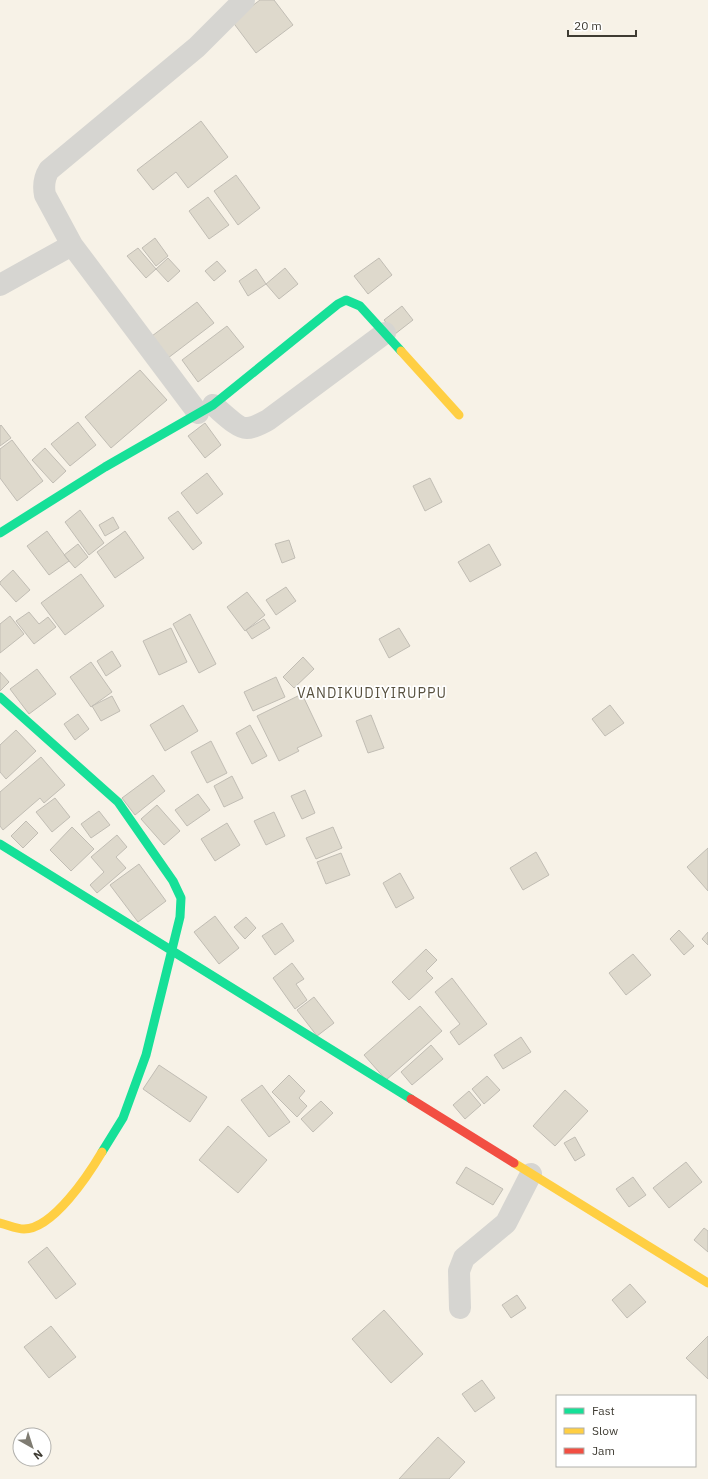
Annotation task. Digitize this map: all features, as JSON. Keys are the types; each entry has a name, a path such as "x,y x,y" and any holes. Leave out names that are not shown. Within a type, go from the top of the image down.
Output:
{"street":[{"path":"244,0 196,47 49,170 45,177 43,187 45,195 72,245 206,409 246,429 268,420 385,333"},
{"path":"0,285 72,245"},
{"path":"0,533 105,466 206,409 338,304 346,300 360,306 459,414"},
{"path":"0,696 118,802 164,868 181,898 180,917 146,1055 123,1118 90,1173 63,1205 43,1223 25,1228 0,1223"},
{"path":"0,844 172,951 528,1180 708,1283"},
{"path":"460,1308 459,1271 464,1258 506,1223 528,1180"}],"building":[{"path":"260,0 274,0 293,25 256,53 232,21"},
{"path":"201,121 228,157 188,188 176,172 153,190 137,170"},
{"path":"236,175 260,208 238,225 214,191"},
{"path":"208,197 229,225 209,239 189,211"},
{"path":"155,238 168,256 156,266 142,248"},
{"path":"138,248 156,269 146,278 127,256"},
{"path":"168,258 180,271 168,282 156,269"},
{"path":"379,258 392,275 368,294 354,276"},
{"path":"217,261 226,271 214,281 205,271"},
{"path":"285,268 298,284 279,299 266,284"},
{"path":"256,269 266,284 248,296 239,281"},
{"path":"197,302 214,323 168,358 152,336"},
{"path":"402,306 413,320 395,334 384,320"},
{"path":"227,326 244,347 198,382 182,360"},
{"path":"140,370 167,400 111,448 85,417"},
{"path":"78,422 96,445 70,466 51,444"},
{"path":"205,423 221,445 205,458 188,436"},
{"path":"1,425 11,438 0,446 0,426"},
{"path":"12,440 43,481 17,501 0,478 0,449"},
{"path":"45,448 66,471 53,483 32,460"},
{"path":"207,473 223,494 197,514 181,493"},
{"path":"430,478 442,502 425,511 413,486"},
{"path":"80,510 104,543 89,555 65,522"},
{"path":"178,511 202,543 193,550 168,518"},
{"path":"113,517 119,528 105,536 99,525"},
{"path":"47,531 69,561 49,575 27,546"},
{"path":"125,531 144,558 115,578 97,552"},
{"path":"289,540 295,558 282,563 275,544"},
{"path":"78,544 88,557 75,568 64,555"},
{"path":"489,544 501,565 470,582 458,562"},
{"path":"13,570 30,590 16,602 0,584 0,582"},
{"path":"81,574 104,606 65,635 41,603"},
{"path":"286,587 296,601 276,615 266,600"},
{"path":"247,592 265,615 245,631 227,607"},
{"path":"29,612 39,624 48,617 56,627 34,644 16,621"},
{"path":"190,614 216,664 199,673 173,624"},
{"path":"10,616 24,634 0,653 0,624"},
{"path":"264,619 270,628 252,639 246,630"},
{"path":"171,628 187,662 159,675 143,641"},
{"path":"399,628 410,646 389,658 379,639"},
{"path":"112,651 121,666 106,676 97,661"},
{"path":"303,657 314,669 294,688 283,677"},
{"path":"91,662 112,692 91,707 70,677"},
{"path":"37,669 56,694 29,714 10,689"},
{"path":"0,672 9,682 0,691"},
{"path":"276,677 285,697 253,711 244,692"},
{"path":"302,694 322,736 297,748 299,751 279,761 257,716"},
{"path":"112,696 120,711 101,721 92,706"},
{"path":"183,705 198,731 165,751 150,725"},
{"path":"610,705 624,723 605,736 592,719"},
{"path":"78,714 89,729 75,740 64,724"},
{"path":"371,715 384,748 368,753 356,721"},
{"path":"250,725 267,756 252,764 236,733"},
{"path":"16,730 36,751 6,779 0,772 0,745"},
{"path":"211,741 227,773 207,783 191,752"},
{"path":"41,757 65,785 44,803 40,798 3,830 0,826 0,792"},
{"path":"153,775 165,791 135,815 122,798"},
{"path":"232,776 243,798 224,807 214,786"},
{"path":"305,790 315,813 302,819 291,796"},
{"path":"198,794 210,810 187,826 175,810"},
{"path":"55,798 70,817 52,832 36,812"},
{"path":"157,805 180,831 164,845 141,819"},
{"path":"99,811 110,825 91,838 81,824"},
{"path":"274,812 285,836 266,845 254,821"},
{"path":"26,821 38,833 23,848 11,836"},
{"path":"227,823 240,845 215,861 201,839"},
{"path":"72,827 94,849 71,871 50,850"},
{"path":"333,827 342,848 316,859 306,838"},
{"path":"117,835 127,847 116,857 126,868 97,893 90,885 104,872 91,857"},
{"path":"708,848 708,891 687,867"},
{"path":"536,852 549,875 523,890 510,868"},
{"path":"341,853 350,875 326,884 317,862"},
{"path":"139,864 166,901 138,922 110,885"},
{"path":"400,873 414,898 396,908 383,883"},
{"path":"215,916 239,948 219,964 194,932"},
{"path":"246,917 256,928 245,939 234,927"},
{"path":"282,923 294,941 275,955 262,936"},
{"path":"679,930 694,946 684,955 670,939"},
{"path":"708,932 708,945 702,939"},
{"path":"426,949 437,960 426,971 433,978 409,1000 392,982"},
{"path":"633,954 651,975 626,995 609,973"},
{"path":"292,963 304,979 296,984 307,1000 295,1009 273,978"},
{"path":"452,978 487,1024 459,1045 450,1032 460,1024 435,992"},
{"path":"314,997 334,1023 317,1036 297,1010"},
{"path":"420,1006 442,1031 386,1080 364,1055"},
{"path":"521,1037 531,1052 503,1069 494,1055"},
{"path":"431,1045 443,1059 412,1085 401,1072"},
{"path":"159,1065 207,1097 190,1122 143,1089"},
{"path":"289,1075 305,1091 299,1098 307,1106 297,1117 272,1092"},
{"path":"487,1076 500,1090 484,1104 472,1089"},
{"path":"262,1085 290,1122 269,1137 241,1100"},
{"path":"565,1090 588,1111 555,1146 533,1126"},
{"path":"469,1091 481,1105 465,1119 453,1105"},
{"path":"321,1101 333,1113 313,1132 301,1119"},
{"path":"228,1126 267,1160 238,1193 199,1160"},
{"path":"575,1137 585,1155 575,1161 564,1143"},
{"path":"686,1162 702,1182 669,1208 653,1188"},
{"path":"466,1167 503,1189 493,1205 456,1183"},
{"path":"633,1177 646,1195 629,1207 616,1189"},
{"path":"704,1228 708,1231 708,1252 694,1240"},
{"path":"47,1247 76,1284 56,1299 28,1262"},
{"path":"630,1284 646,1302 627,1318 612,1300"},
{"path":"517,1295 526,1308 511,1318 502,1305"},
{"path":"384,1310 423,1354 391,1383 352,1339"},
{"path":"51,1326 76,1357 49,1378 24,1347"},
{"path":"708,1336 708,1379 686,1358"},
{"path":"482,1380 495,1398 475,1412 462,1394"},
{"path":"438,1437 465,1462 449,1479 399,1479"}],"traffic: fast":[{"path":"0,533 105,467 213,405 338,304 346,300 360,306 401,351"},
{"path":"0,697 118,802 173,881 181,898 180,917 146,1055 123,1118 102,1152"},
{"path":"0,844 411,1099"}],"traffic: slow":[{"path":"401,351 459,415"},
{"path":"0,1223 15,1228 24,1229 35,1227 47,1220 69,1199 102,1152"},
{"path":"514,1163 708,1283"}],"traffic: jam":[{"path":"411,1099 514,1163"}],"district":[{"name":"VANDIKUDIYIRUPPU","path":"372,693"}]}
